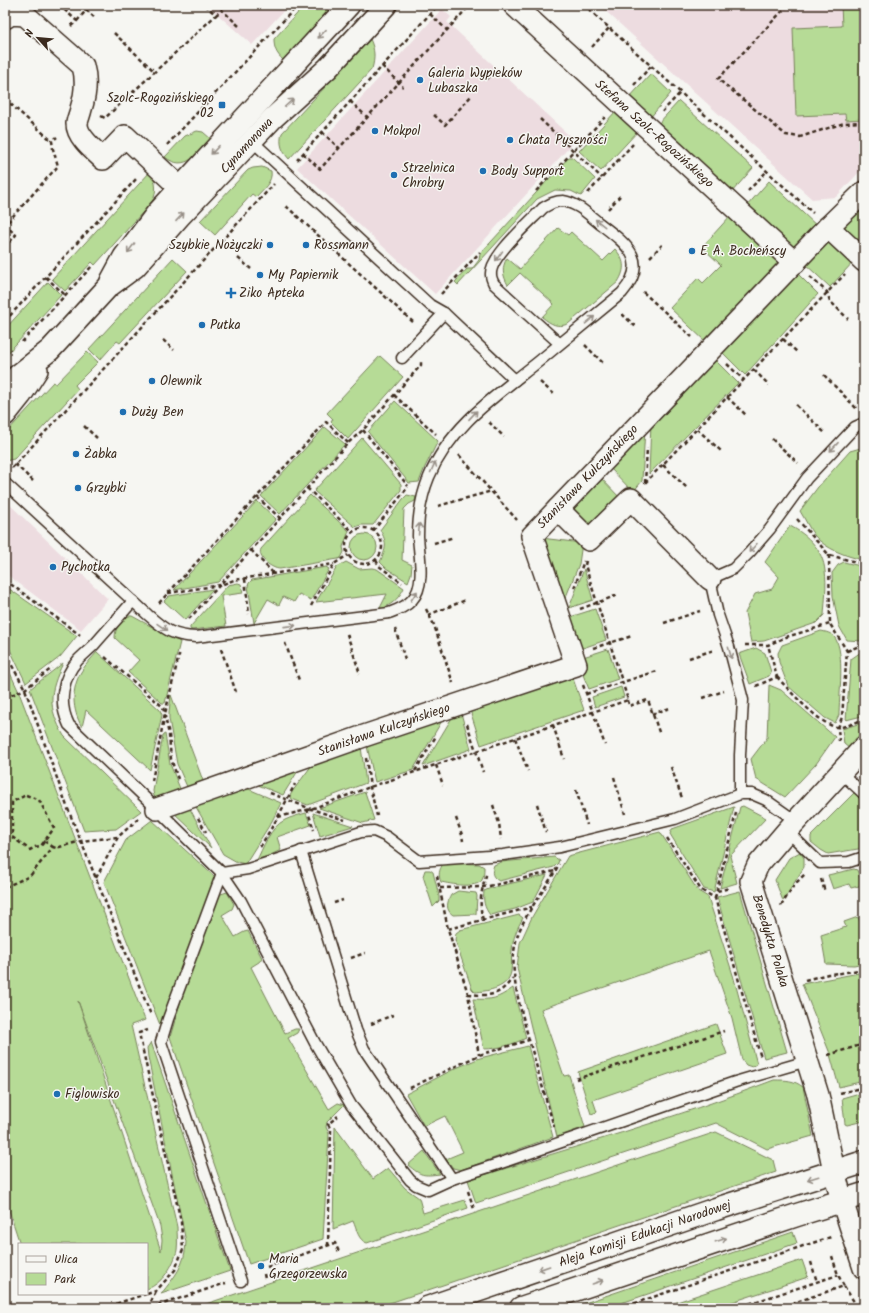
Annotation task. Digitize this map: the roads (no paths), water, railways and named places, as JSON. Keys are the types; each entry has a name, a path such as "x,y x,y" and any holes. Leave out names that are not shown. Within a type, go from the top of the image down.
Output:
{"main road":[{"name":"Aleja Komisji Edukacji Narodowej","path":"427,1308 716,1209 864,1162"},
{"path":"521,1308 678,1254 864,1194"}],"street":[{"name":"Cynamonowa","path":"5,390 18,376 50,350 108,287 135,267 179,217 195,202 244,134 349,5"},
{"name":"Cynamonowa","path":"108,287 124,257 157,213 180,188 244,134 273,118 328,68 386,5"},
{"name":"Stefana Szolc-Rogozińskiego","path":"514,5 795,262"},
{"path":"5,18 11,14 25,14 83,66 86,76 83,104 76,125 86,143 103,159 125,136 195,202"},
{"name":"Stanisława Kulczyńskiego","path":"153,805 187,799 364,736 576,665 532,536 828,227 864,192"},
{"path":"828,227 864,261"},
{"name":"Cynamonowa","path":"5,415 21,395 50,350"},
{"path":"558,509 589,540 631,499 710,579"},
{"name":"Benedykta Polaka","path":"852,760 758,865 751,881 816,1058 818,1095 834,1171 842,1201 864,1268"}],"lane":[{"path":"244,134 430,305 444,313 515,380"},
{"path":"5,483 148,615 172,633 196,637 389,613 405,606 412,600 420,585 418,535 420,515 429,478 436,462 447,444 478,410 560,344 622,293 630,284 634,272 634,264 631,251 624,242 576,206 558,201 543,208 500,253 492,266 491,276 494,284 560,344"},
{"path":"402,358 444,313"},
{"path":"740,794 740,756 743,700 729,647 718,615 710,579 733,569 750,552 770,529 807,478 836,445 855,427 864,423"},
{"path":"133,601 78,661 67,678 62,694 62,705 65,717 69,725 222,873 241,901 315,1043 351,1105 410,1180 416,1185 428,1190 452,1179 735,1082 816,1058"},
{"path":"852,760 864,794"},
{"path":"222,873 248,869 361,832 374,831 387,837 401,849 420,861 503,855 570,844 675,819 740,794 752,794 766,800 792,826 820,863 849,862 864,857"},
{"path":"301,851 356,1030 364,1049 452,1179"},
{"path":"222,873 168,1019 162,1042 241,1281"}],"place":[{"name":"Galeria Wypieków Lubaszka","path":"420,80"},
{"name":"Szolc-Rogozińskiego 02","path":"222,105"},
{"name":"Mokpol","path":"375,131"},
{"name":"Chata Pyszności","path":"510,140"},
{"name":"Body Support","path":"483,171"},
{"name":"Strzelnica Chrobry","path":"394,175"},
{"name":"Szybkie Nożyczki","path":"270,245"},
{"name":"Rossmann","path":"306,245"},
{"name":"E A. Bocheńscy","path":"692,251"},
{"name":"My Papiernik","path":"260,275"},
{"name":"Ziko Apteka","path":"231,293"},
{"name":"Putka","path":"202,325"},
{"name":"Olewnik","path":"152,381"},
{"name":"Duży Ben","path":"123,412"},
{"name":"Żabka","path":"76,454"},
{"name":"Grzybki","path":"78,488"},
{"name":"Pychotka","path":"53,567"},
{"name":"Figlowisko","path":"57,1094"},
{"name":"Maria Grzegorzewska","path":"261,1266"}]}
